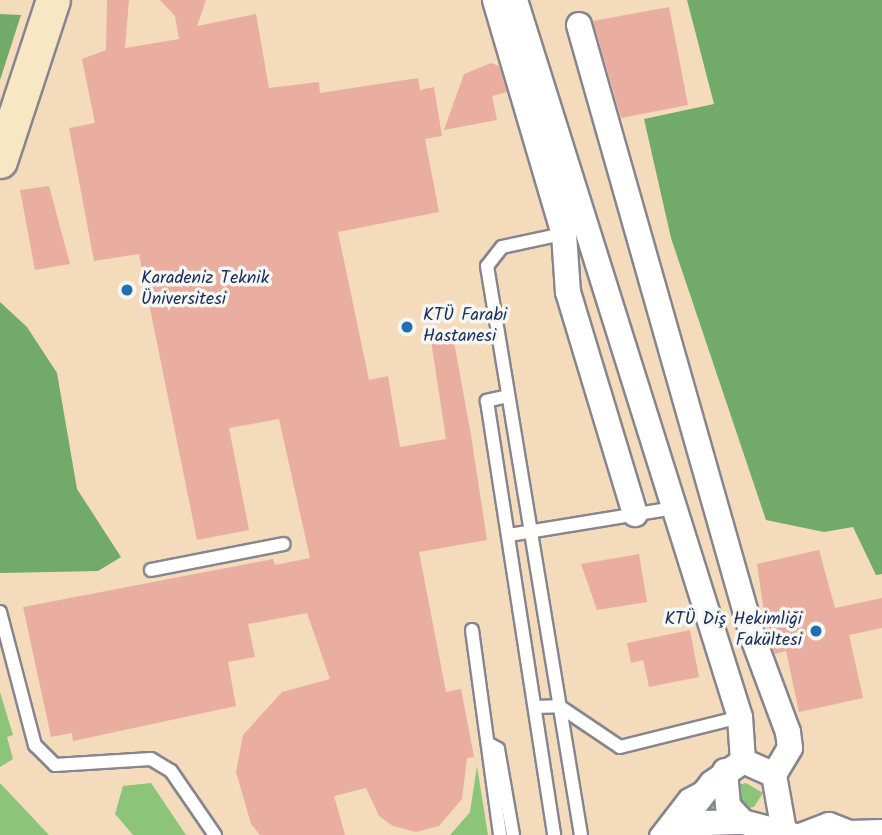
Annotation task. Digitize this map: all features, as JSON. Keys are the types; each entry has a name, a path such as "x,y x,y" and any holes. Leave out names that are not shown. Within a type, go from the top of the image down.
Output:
{"street":[{"path":"0,160 53,0"},
{"path":"495,0 673,508 740,717 727,772 728,806 750,823"},
{"path":"515,0 576,231 568,292 635,514"},
{"path":"579,25 753,638 788,732 790,748 774,775 777,806 793,834"},
{"path":"727,772 774,775"},
{"path":"671,835 727,772"},
{"path":"750,823 777,806"},
{"path":"688,835 707,823 750,823 793,834 829,825 849,834 882,832"}],"lane":[{"path":"576,231 502,247 487,266 581,835"},
{"path":"508,396 487,401 554,835"},
{"path":"509,536 673,508"},
{"path":"151,570 283,544"},
{"path":"0,612 35,746 55,765 151,760 172,771 215,835"},
{"path":"471,630 491,745 486,751 500,835"},
{"path":"535,707 559,705 621,747 740,717"},
{"path":"491,745 498,749 513,835"},
{"path":"656,835 685,796 727,772"}],"green space":[{"path":"687,0 882,0 882,574 876,575 853,527 824,532 766,520 671,238 644,119 714,104"},
{"path":"0,14 21,15 0,80"},
{"path":"0,302 27,327 57,373 77,489 121,557 98,571 0,573"},
{"path":"0,692 13,735 7,737 13,759 0,767"},
{"path":"477,766 488,835 450,835 470,812"},
{"path":"0,783 49,835 0,835"},
{"path":"151,783 186,835 133,835 115,814 123,786"},
{"path":"746,783 763,793 754,807 704,814 726,788"}],"building":[{"path":"107,0 129,0 125,48 179,39 175,16 160,0 206,0 197,26 256,14 269,88 319,82 320,93 418,78 420,90 434,87 442,136 425,139 439,212 338,232 369,380 388,376 400,447 446,439 430,334 452,331 471,435 487,540 419,552 446,692 461,689 474,757 467,758 462,799 439,826 416,832 393,826 379,816 366,788 334,796 345,835 260,835 251,824 236,772 243,735 282,692 330,679 307,613 248,624 255,657 228,662 236,706 73,741 72,733 51,737 23,607 273,559 275,565 310,558 279,419 229,428 249,530 197,540 139,254 94,261 69,128 95,123 82,59 106,50"},
{"path":"669,7 688,105 621,118 593,21"},
{"path":"491,63 499,66 507,92 492,96 497,120 444,130 464,74"},
{"path":"49,186 70,264 35,270 20,190"},
{"name":"KTÜ Diş Hekimliği Fakültesi","path":"819,550 835,608 882,598 882,628 849,635 863,698 799,712 786,651 775,654 767,633 757,564"},
{"path":"639,554 647,602 597,610 581,564"},
{"path":"690,630 699,677 649,687 643,660 631,663 627,643"}],"place":[{"name":"Karadeniz Teknik Üniversitesi","path":"127,290"},
{"name":"KTÜ Farabi Hastanesi","path":"407,327"},
{"name":"KTÜ Diş Hekimliği Fakültesi","path":"816,631"}]}
